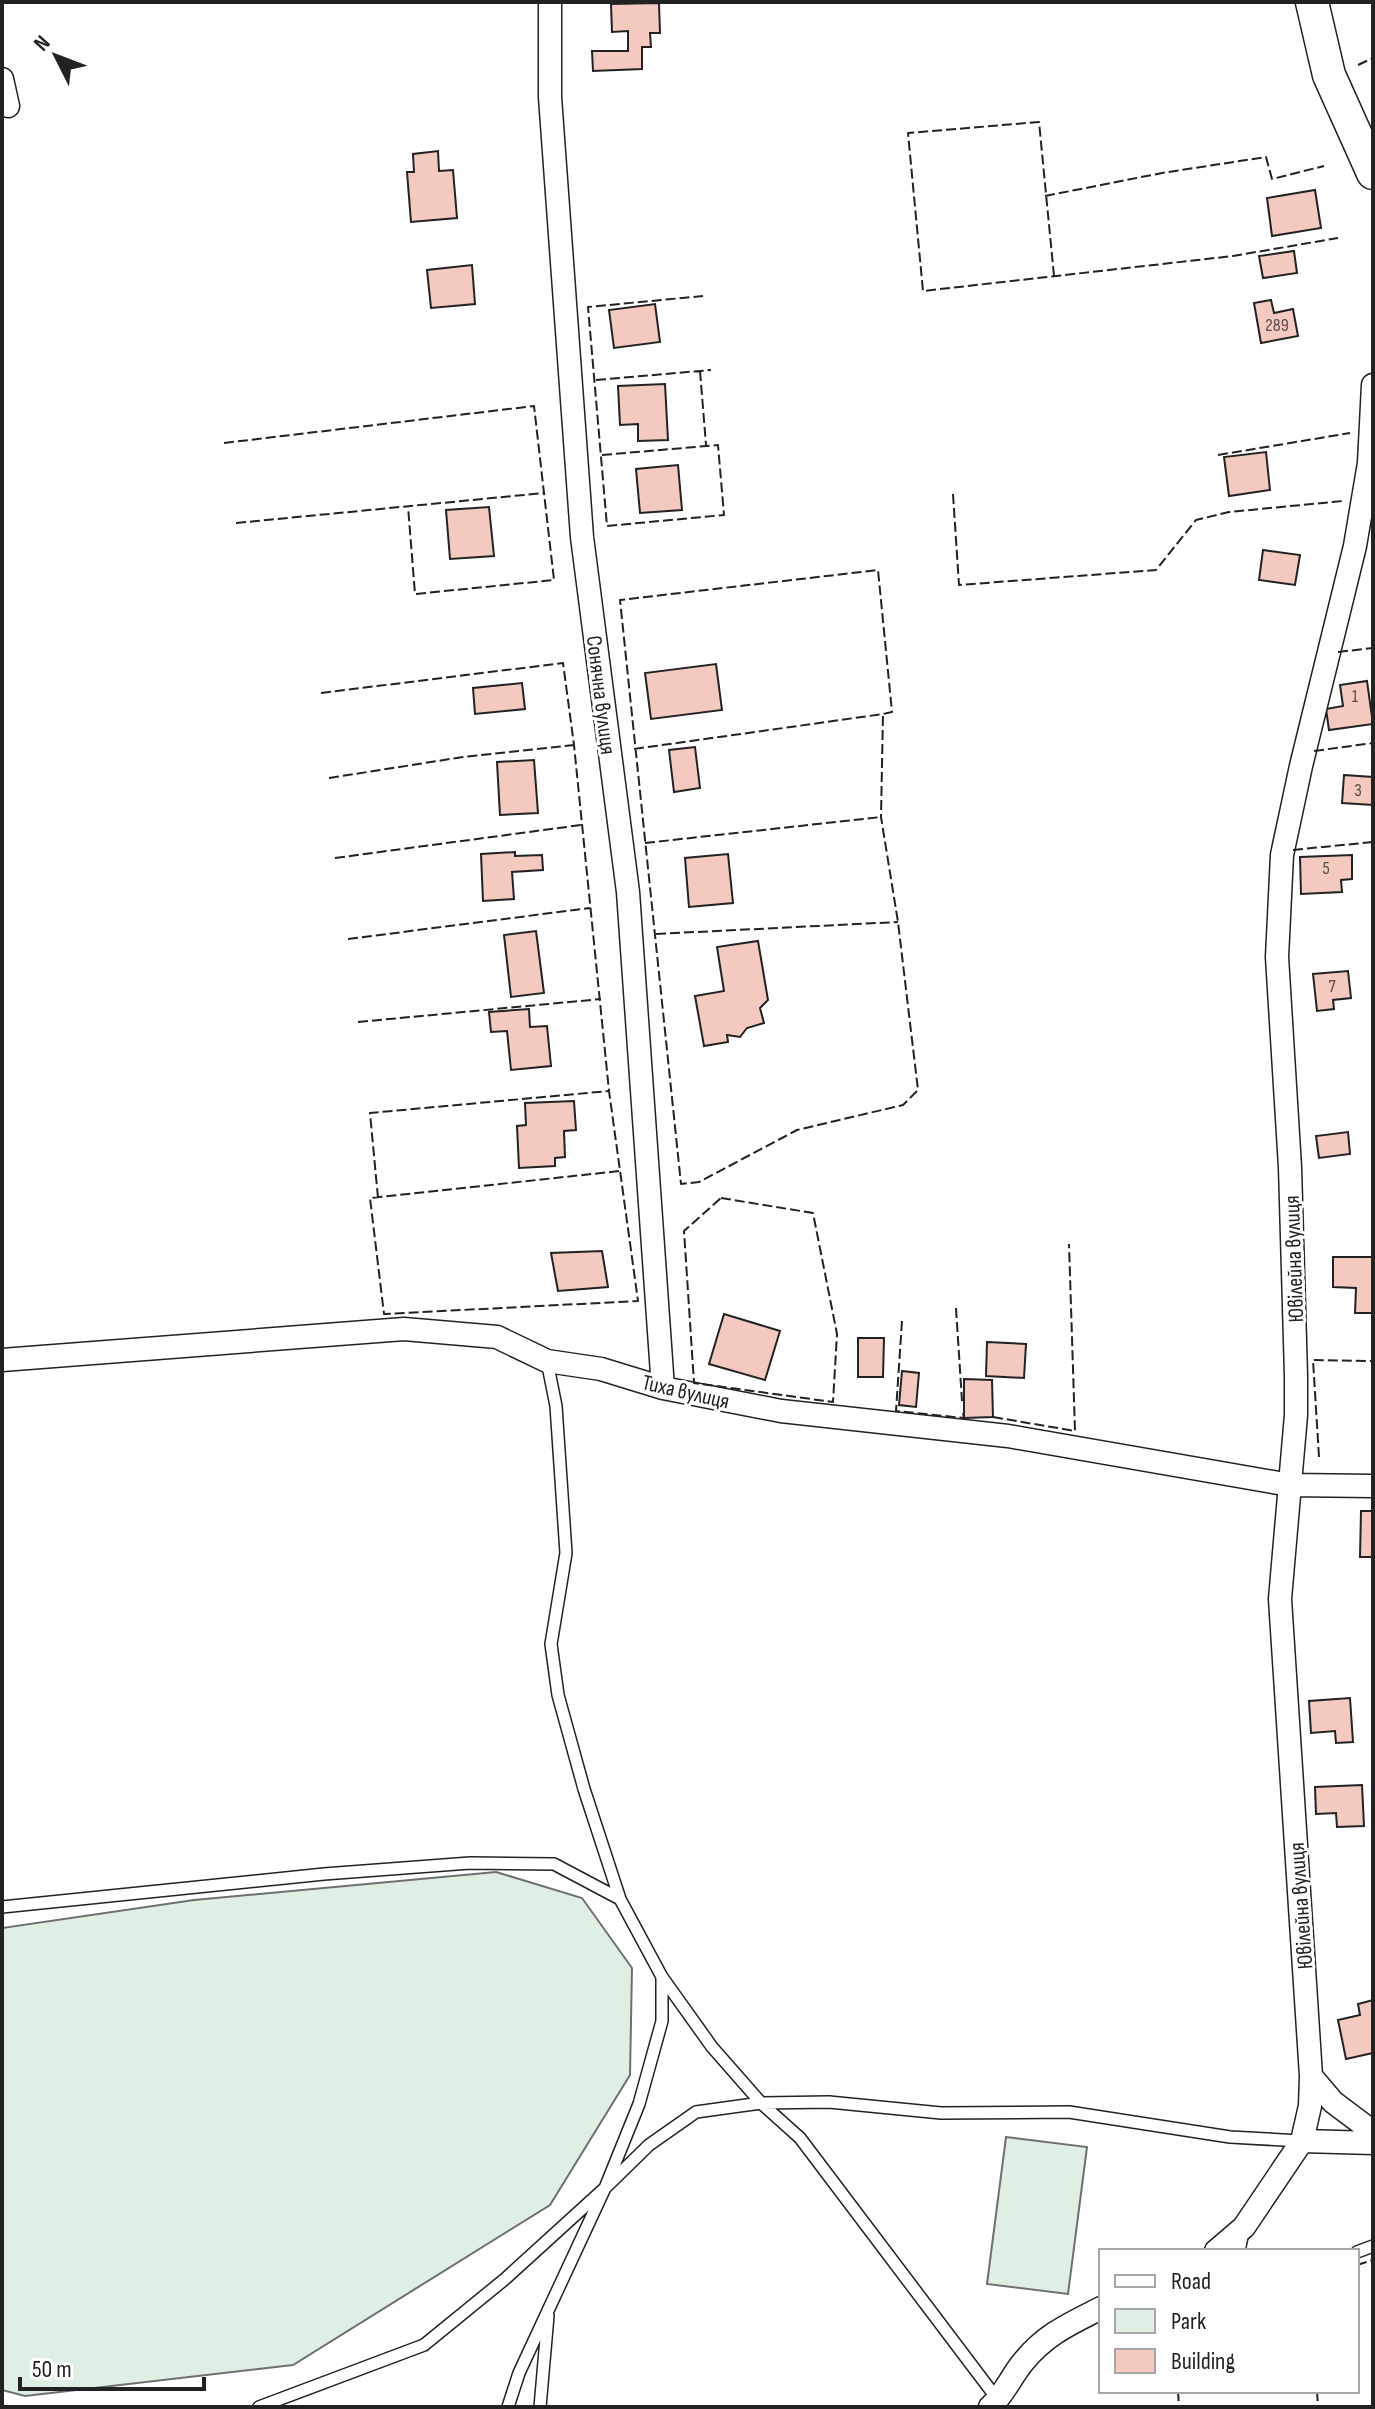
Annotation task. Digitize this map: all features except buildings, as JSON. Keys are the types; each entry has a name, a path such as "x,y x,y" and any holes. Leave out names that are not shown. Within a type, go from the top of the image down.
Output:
{"main road":[{"path":"1312,2 1329,75 1373,173"}],"street":[{"name":"Сонячна вулиця","path":"550,2 550,97 582,537 628,892 663,1388"},
{"path":"2,79 8,106"},
{"name":"Ювілейна вулиця","path":"1302,2141 1310,2106 1311,2076 1280,1599 1296,1415 1296,1376 1290,1167 1277,957 1282,855 1355,546 1369,463 1373,385"},
{"name":"Тиха вулиця","path":"2,1360 404,1329 497,1337 547,1361 601,1369 663,1388 781,1411 1008,1436 1290,1485 1373,1486"},
{"path":"1311,2076 1333,2102 1373,2132"},
{"path":"1218,2249 1244,2227 1302,2141 1373,2143"},
{"path":"996,2405 1021,2363 1044,2338 1099,2309"}],"lane":[{"path":"547,1361 556,1406 566,1553 551,1644 558,1695 584,1789 620,1899 662,1977 712,2047 761,2103 800,2138 996,2405"},
{"path":"2,1907 122,1893 470,1863 554,1864 620,1899"},
{"path":"508,2407 519,2373 605,2188 639,2104 662,2021 662,1977"},
{"path":"259,2407 424,2345 505,2279 649,2145 696,2112 761,2103 829,2102 941,2113 1069,2112 1230,2137 1302,2141"},
{"path":"1239,2249 1244,2227"},
{"path":"540,2407 549,2307"}],"green space":[{"path":"496,1872 582,1898 632,1968 630,2075 550,2205 293,2365 25,2396 2,2390 2,1928 194,1900"},
{"path":"1006,2137 1087,2147 1068,2294 987,2284"}],"fence":[{"path":"1358,65 1373,58"},
{"path":"1054,276 1039,122 908,133 923,291 1233,256 1338,238"},
{"path":"1045,196 1266,157 1272,179 1324,166"},
{"path":"602,455 718,445 724,515 607,526 588,307 703,296"},
{"path":"596,380 711,370"},
{"path":"700,371 706,445"},
{"path":"224,443 534,406 554,580 415,594 408,506"},
{"path":"1218,455 1350,433"},
{"path":"236,523 544,493"},
{"path":"953,494 959,585 1156,570 1196,520 1229,512 1343,501"},
{"path":"634,749 883,714 892,712 878,570 620,600 681,1184 699,1182 797,1130 903,1105 918,1090 898,922 881,817 883,714"},
{"path":"1338,652 1373,648"},
{"path":"321,693 563,663 609,1091 638,1301 384,1314 370,1198 620,1171"},
{"path":"1314,751 1373,743"},
{"path":"329,778 463,757 574,745"},
{"path":"645,843 881,817"},
{"path":"335,858 581,825"},
{"path":"1293,850 1373,842"},
{"path":"348,939 590,908"},
{"path":"656,934 898,922"},
{"path":"358,1022 601,999"},
{"path":"378,1198 370,1113 609,1091"},
{"path":"721,1198 813,1213 837,1334 833,1402 694,1383 684,1231 721,1198"},
{"path":"993,1417 1075,1431 1069,1244"},
{"path":"956,1308 962,1401"},
{"path":"902,1321 896,1411 964,1418 963,1413"},
{"path":"1319,1457 1313,1360 1373,1361"},
{"path":"1359,2264 1373,2260"},
{"path":"1178,2393 1179,2407"},
{"path":"1317,2393 1318,2407"}]}
